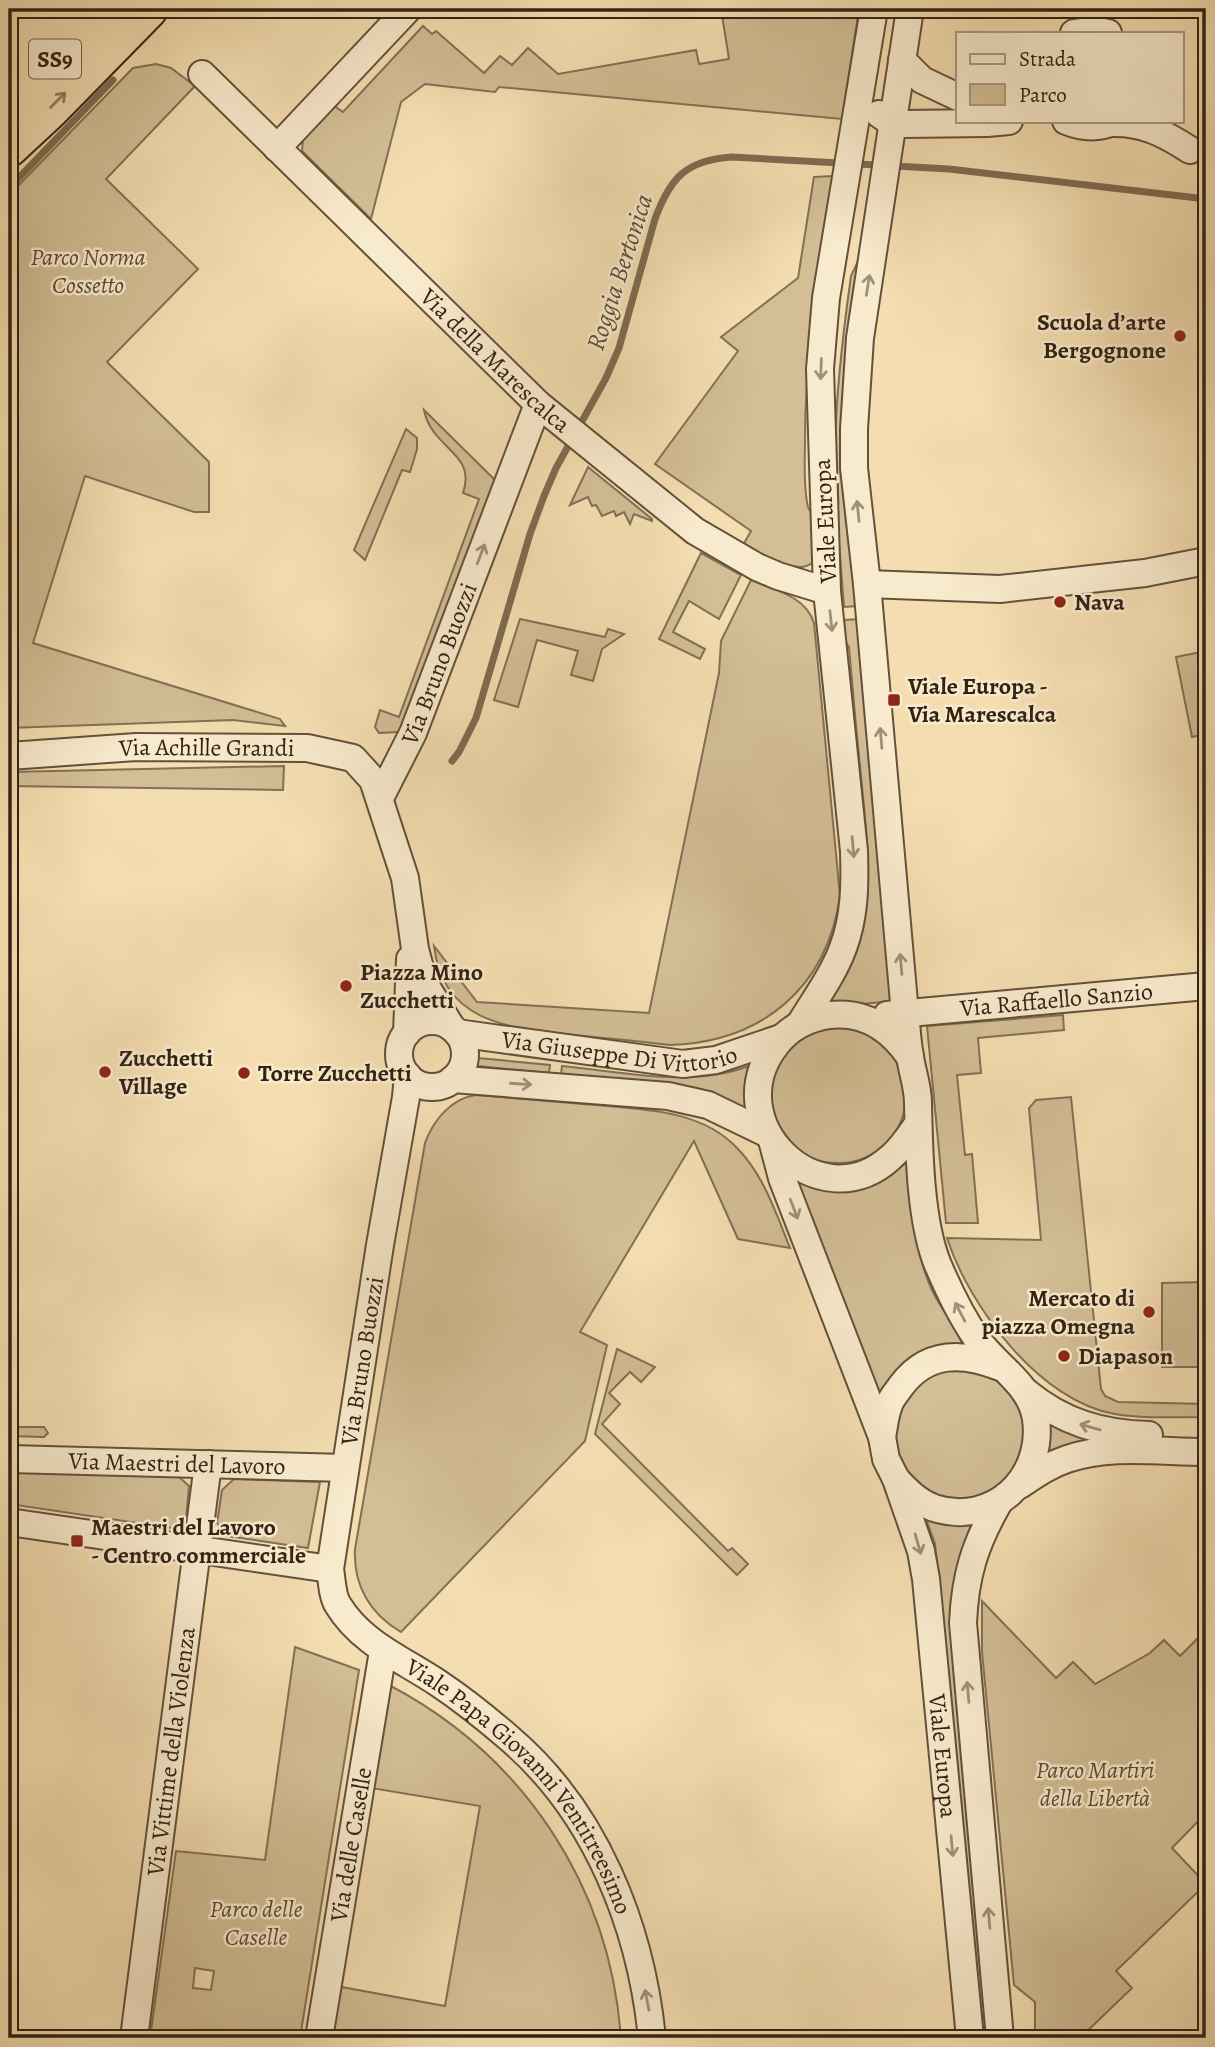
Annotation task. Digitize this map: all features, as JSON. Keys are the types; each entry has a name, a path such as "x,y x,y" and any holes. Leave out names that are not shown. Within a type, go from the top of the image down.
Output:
{"highway":[{"path":"9,29 24,9"},
{"name":"SS9","path":"9,67 62,9"},
{"name":"SS9","path":"9,109 101,9"},
{"path":"9,147 148,9"}],"street":[{"path":"276,148 408,9"},
{"name":"Viale Europa","path":"874,9 826,298 820,369 827,591 855,891 843,949 791,1031 768,1055 757,1094 759,1114 882,1437 886,1459 896,1479 921,1551 934,1657 970,2038"},
{"path":"883,9 875,106 878,114 892,123 998,122"},
{"name":"Viale Europa","path":"910,9 860,338 854,429 855,479 867,584 905,1014 910,1057 916,1080 917,1125 928,1233 936,1261 960,1314 1000,1367 1026,1392 1035,1415 1038,1440 1031,1465 981,1532 965,1591 965,1653 1000,2038"},
{"path":"1081,32 1103,32"},
{"path":"902,60 922,79 956,96"},
{"name":"Via della Marescalca","path":"202,74 538,404 695,530 736,556 778,576 827,591"},
{"path":"1069,122 1095,127 1113,122 1150,127 1198,158"},
{"path":"1162,122 1198,158"},
{"name":"Via Bruno Buozzi","path":"380,798 413,733 538,404"},
{"path":"867,584 1000,589 1145,573 1206,561"},
{"name":"Via Achille Grandi","path":"9,756 136,747 307,748 353,758 373,780 380,798"},
{"path":"380,798 405,878 411,923 424,983 463,1043 465,1056 461,1069 445,1083 424,1086 408,1076 400,1057 401,1046 407,1033 411,923"},
{"name":"Via Raffaello Sanzio","path":"859,1017 1206,986"},
{"path":"791,1031 829,1015 859,1017 880,1025 897,1039 910,1057"},
{"path":"407,1033 428,1022 440,1022 454,1030"},
{"name":"Via Giuseppe Di Vittorio","path":"454,1030 684,1064 716,1060 791,1031"},
{"name":"Via Bruno Buozzi","path":"330,1569 408,1076"},
{"name":"Via Bruno Buozzi","path":"395,1152 406,1125 445,1083"},
{"name":"Via Giuseppe Di Vittorio","path":"445,1083 668,1096 708,1105 770,1139"},
{"path":"770,1139 788,1160 807,1171 828,1177 849,1177 870,1171 889,1160 917,1125"},
{"name":"Viale Europa","path":"882,1437 889,1402 911,1374 931,1362 954,1356 978,1358 1000,1367"},
{"path":"1026,1392 1056,1414 1102,1430 1131,1434 1206,1435"},
{"path":"1009,1494 1049,1466 1082,1454 1120,1451 1206,1452"},
{"name":"Via Maestri del Lavoro","path":"9,1459 345,1468"},
{"name":"Via Vittime della Violenza","path":"134,2038 208,1464"},
{"name":"Viale Europa","path":"896,1479 912,1496 932,1507 955,1512 978,1510 1009,1494"},
{"path":"9,1521 330,1569"},
{"name":"Viale Papa Giovanni Ventitreesimo","path":"330,1569 336,1603 359,1632 383,1651 439,1684 511,1740 553,1782 592,1838 617,1893 640,1961 652,2038"},
{"name":"Via delle Caselle","path":"319,2038 383,1651"}],"green space":[{"path":"721,9 859,9 842,119 499,87 495,92 425,84 401,102 371,219 302,151 303,138 333,105 343,112 423,26 432,34 436,31 484,73 500,56 512,65 528,48 558,74 696,50 699,64 729,59"},
{"name":"Parco Norma Cossetto","path":"156,64 171,68 195,86 106,179 198,269 107,362 209,462 209,512 194,512 85,476 33,643 280,719 285,726 233,720 9,728 9,195 133,68"},
{"path":"833,176 814,307 806,405 805,490 808,507 816,521 817,549 812,563 797,567 778,562 743,545 751,531 655,464 738,351 721,337 798,278 814,177"},
{"path":"858,261 861,261 859,606 844,607 837,517 836,426 848,297 851,276"},
{"path":"424,410 497,482 400,732 379,733 375,727 380,710 399,717 479,499 463,493 466,479 464,468 435,434"},
{"path":"406,429 417,438 417,449 410,472 402,470 365,560 354,550"},
{"path":"588,467 652,521 634,514 630,524 624,512 616,516 614,511 602,516 596,505 592,506 588,497 570,505"},
{"path":"701,553 741,575 719,619 689,601 673,632 705,649 700,659 659,639"},
{"path":"751,580 797,600 810,614 814,623 840,896 833,929 821,958 805,983 785,1004 761,1021 703,1042 670,1045 527,1029 484,1017 466,1007 451,992 440,972 434,946 477,1002 649,1013 719,673 721,641"},
{"path":"520,619 605,637 608,629 624,634 602,649 593,681 571,675 578,651 537,640 518,707 494,700"},
{"path":"861,619 894,1001 828,1007 825,1005 843,981 855,955 867,901 865,815 844,620"},
{"path":"1206,651 1206,734 1192,737 1176,657"},
{"path":"284,766 283,790 9,786 9,772"},
{"path":"1063,1015 1064,1030 978,1038 981,1073 957,1075 965,1155 972,1154 978,1223 946,1223 927,1026"},
{"path":"838,1027 864,1032 886,1047 901,1069 906,1095 901,1121 886,1143 864,1158 838,1163 812,1158 790,1143 775,1121 770,1095 775,1069 790,1047 812,1032"},
{"path":"478,1058 550,1065 549,1073 478,1066 475,1063"},
{"path":"562,1066 680,1077 726,1073 749,1066 752,1067 750,1111 561,1074"},
{"path":"476,1095 644,1109 705,1125 723,1135 755,1171 790,1248 738,1239 694,1141 580,1332 607,1345 585,1441 401,1632 380,1616 366,1597 357,1575 355,1549 425,1143 444,1112 459,1101"},
{"path":"1071,1097 1101,1389 1105,1396 1118,1402 1206,1404 1206,1417 1126,1416 1087,1405 1060,1391 1034,1371 1011,1347 990,1320 957,1265 947,1238 1041,1240 1029,1108 1036,1100"},
{"path":"907,1159 920,1257 935,1295 963,1346 877,1395 798,1185 801,1180"},
{"path":"1206,1282 1206,1367 1162,1367 1162,1283"},
{"path":"617,1349 655,1367 641,1382 630,1372 609,1393 620,1404 602,1424 728,1551 732,1548 748,1564 737,1575 595,1434"},
{"path":"959,1369 984,1374 1006,1388 1020,1410 1025,1435 1020,1460 1006,1482 984,1496 959,1501 934,1496 912,1482 898,1460 893,1435 898,1410 912,1388 934,1374"},
{"path":"1050,1425 1085,1438 1086,1441 1050,1451 1047,1449"},
{"path":"9,1427 44,1427 48,1433 44,1437 9,1436"},
{"path":"9,1471 178,1476 189,1486 186,1520 171,1528 9,1504"},
{"path":"234,1479 320,1482 308,1548 227,1536 217,1523 222,1490"},
{"path":"924,1513 970,1523 971,1526 957,1570 950,1616 991,2038 983,2038 935,1544"},
{"name":"Parco Martiri della Libertà","path":"982,1601 1056,1678 1073,1662 1095,1684 1150,1653 1164,1640 1180,1656 1206,1630 1206,1813 1172,1848 1206,1884 1116,1971 1132,1988 1080,2038 1035,2038 1035,2002 1014,1985 982,1652"},
{"name":"Parco delle Caselle","path":"295,1647 359,1670 300,2038 150,2038 176,1851 265,1860","holes":["195,1968 214,1971 211,1990 193,1988"]},
{"path":"389,1685 437,1714 481,1749 519,1788 552,1831 578,1878 599,1929 613,1982 621,2038 331,2038 336,1986 445,2006 480,1806 371,1788"}],"waterway":[{"path":"9,188 113,80"},
{"name":"Roggia Bertonica","path":"452,761 476,718 530,534 544,496 619,348 655,219 667,192 691,167 732,157 949,169 1206,199"}],"place":[{"name":"Scuola d’arte Bergognone","path":"1180,336"},
{"name":"Nava","path":"1060,602"},
{"name":"Viale Europa - Via Marescalca","path":"894,700"},
{"name":"Piazza Mino Zucchetti","path":"346,986"},
{"name":"Zucchetti Village","path":"105,1072"},
{"name":"Torre Zucchetti","path":"244,1073"},
{"name":"Mercato di piazza Omegna","path":"1149,1312"},
{"name":"Diapason","path":"1064,1356"},
{"name":"Maestri del Lavoro - Centro commerciale","path":"77,1541"}]}
